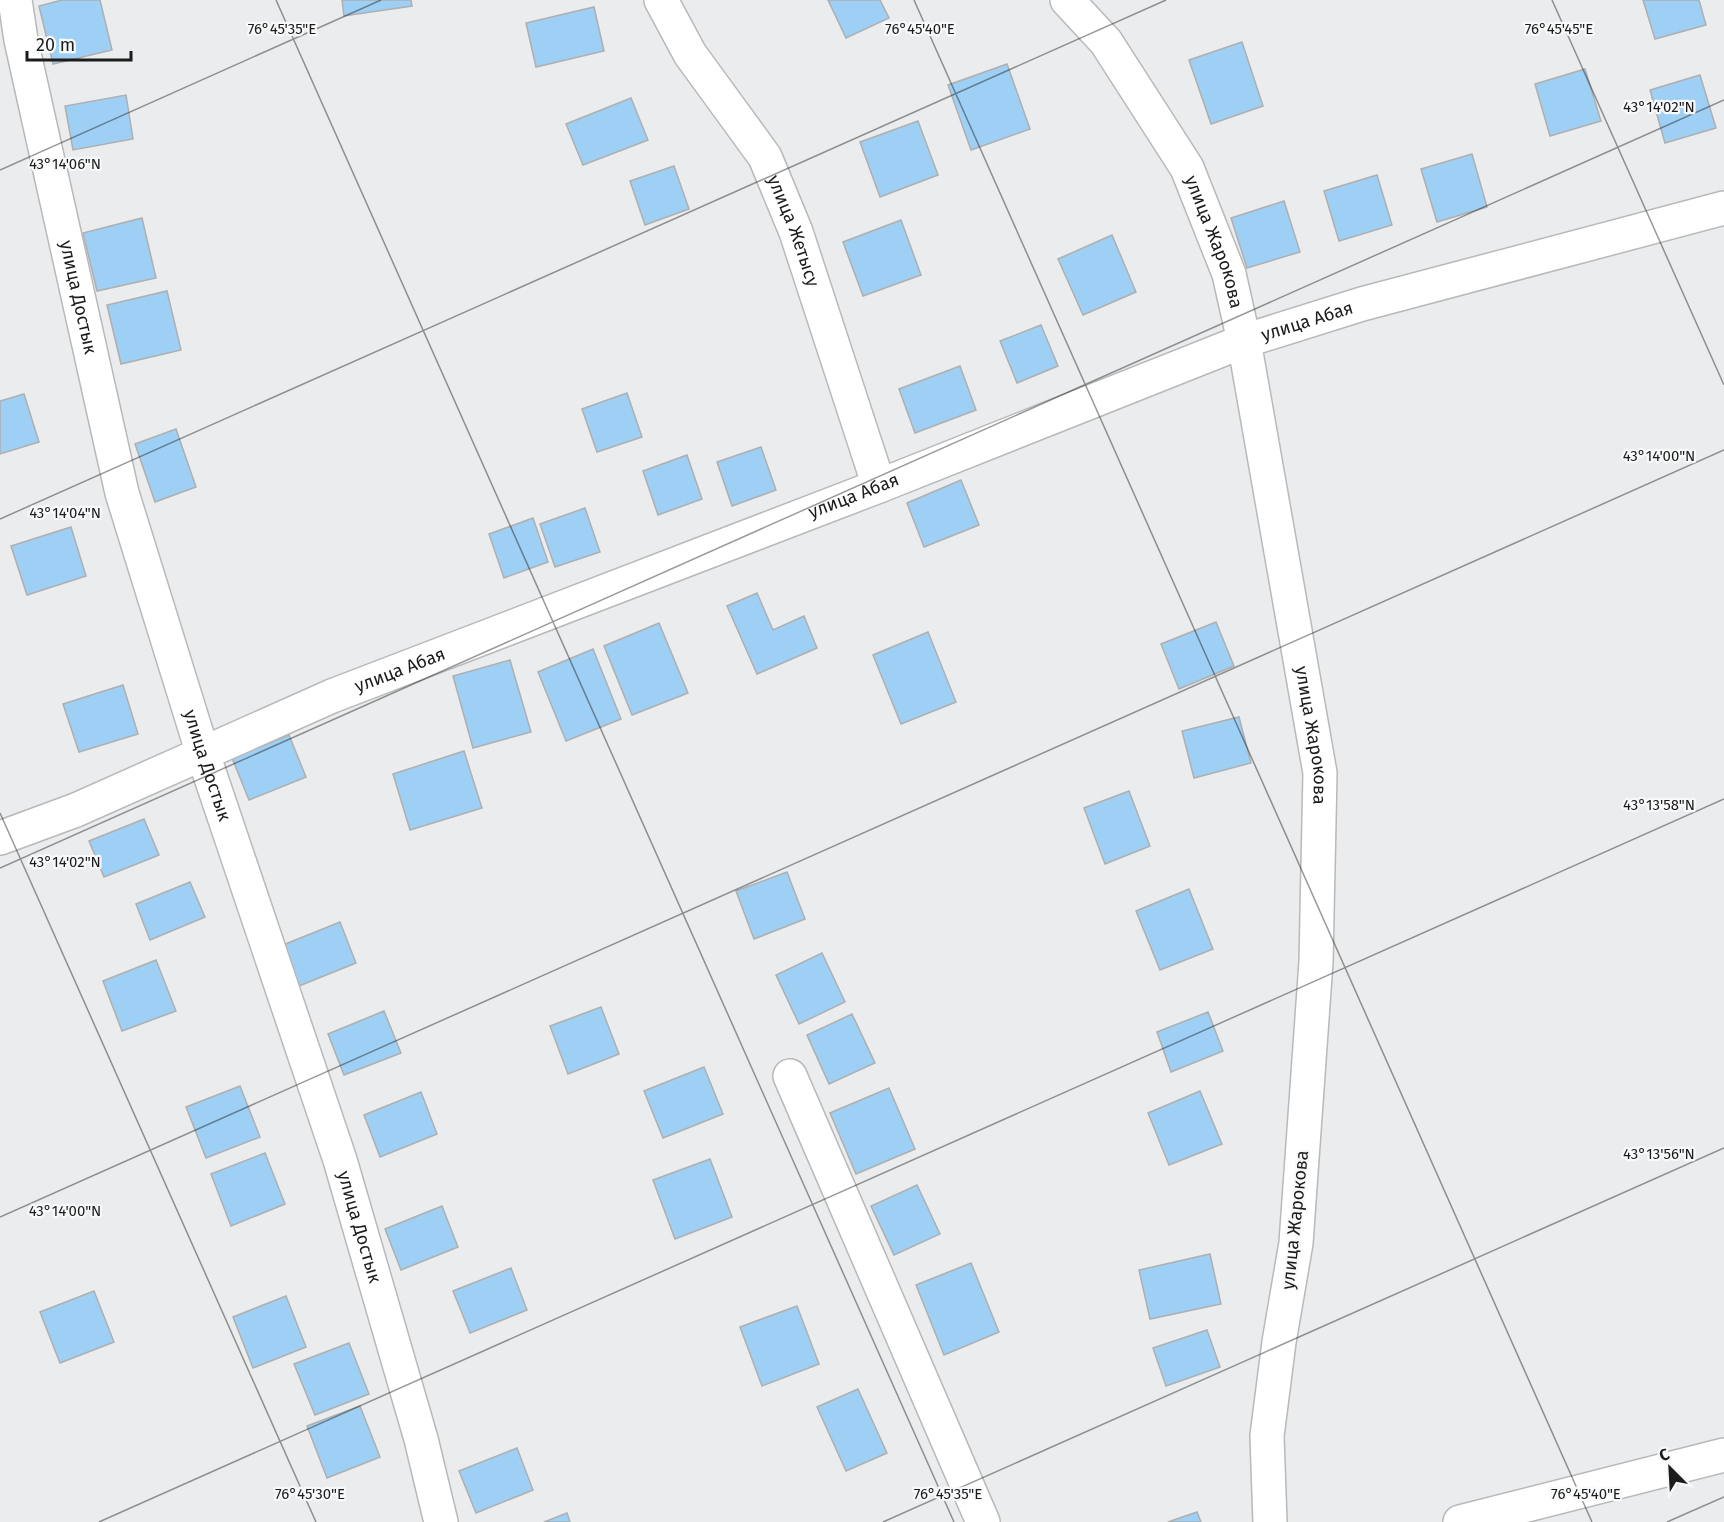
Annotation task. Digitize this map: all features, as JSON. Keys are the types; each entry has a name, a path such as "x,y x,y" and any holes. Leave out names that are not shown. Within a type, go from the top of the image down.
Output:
{"street":[{"name":"улица Достык","path":"15,0 21,40 122,493 203,754 340,1160 421,1439 441,1522"},
{"name":"улица Жетысу","path":"661,0 690,54 765,157 796,232 879,486"},
{"name":"улица Жарокова","path":"1067,0 1106,42 1187,168 1229,274 1244,341 1320,773 1316,974 1296,1243 1279,1342 1267,1436 1270,1522"},
{"name":"улица Абая","path":"0,838 76,810 332,696 879,486 1244,341 1362,304 1724,208"},
{"path":"790,1076 983,1522"},
{"path":"1460,1522 1724,1455"}],"building":[{"path":"62,0 100,0 112,50 53,64 39,6"},
{"path":"342,0 411,0 412,6 344,16"},
{"path":"828,0 880,0 889,18 846,38"},
{"path":"1643,0 1699,0 1706,25 1655,39"},
{"path":"594,7 604,51 536,67 526,23"},
{"path":"1242,42 1263,106 1211,124 1189,60"},
{"path":"1007,64 1030,129 971,150 948,85"},
{"path":"1585,69 1601,121 1550,136 1535,84"},
{"path":"1700,75 1716,128 1665,143 1650,90"},
{"path":"126,95 133,139 73,150 65,106"},
{"path":"631,98 648,140 583,165 566,124"},
{"path":"918,121 938,175 880,197 860,142"},
{"path":"1472,154 1487,207 1437,222 1421,169"},
{"path":"674,166 689,209 645,225 630,181"},
{"path":"1377,175 1392,225 1339,241 1324,191"},
{"path":"1284,201 1300,252 1247,268 1231,218"},
{"path":"142,218 156,278 97,291 83,233"},
{"path":"901,220 921,275 863,296 843,242"},
{"path":"1112,235 1136,292 1083,315 1058,259"},
{"path":"167,291 181,350 121,364 107,305"},
{"path":"1041,325 1058,366 1017,383 1000,341"},
{"path":"960,366 976,410 915,433 899,389"},
{"path":"627,393 642,437 597,452 582,409"},
{"path":"24,394 39,442 0,454 0,401"},
{"path":"176,429 196,487 155,502 135,444"},
{"path":"761,447 776,490 732,506 717,462"},
{"path":"687,455 702,499 658,515 643,471"},
{"path":"961,480 979,525 924,547 907,503"},
{"path":"585,508 600,552 555,567 540,524"},
{"path":"533,518 548,562 504,578 489,534"},
{"path":"71,527 86,576 27,595 11,546"},
{"path":"757,593 773,630 804,616 817,648 757,674 727,606"},
{"path":"1216,622 1234,666 1179,689 1161,644"},
{"path":"659,623 688,693 632,715 604,646"},
{"path":"928,632 956,702 901,724 873,655"},
{"path":"593,649 621,719 566,741 538,672"},
{"path":"510,660 531,732 473,748 453,676"},
{"path":"123,685 138,734 79,752 63,704"},
{"path":"1239,717 1251,763 1194,778 1182,731"},
{"path":"289,735 306,777 249,800 232,758"},
{"path":"464,751 482,808 410,830 393,774"},
{"path":"1129,791 1150,846 1105,864 1084,808"},
{"path":"144,819 159,855 104,877 89,841"},
{"path":"787,872 805,919 754,939 736,891"},
{"path":"190,882 205,917 150,940 136,904"},
{"path":"1189,889 1213,949 1160,970 1136,911"},
{"path":"340,922 356,963 299,986 283,945"},
{"path":"822,953 845,1002 799,1024 776,975"},
{"path":"156,960 176,1011 122,1031 103,981"},
{"path":"601,1007 619,1054 568,1074 550,1026"},
{"path":"384,1011 401,1053 344,1075 328,1034"},
{"path":"1208,1012 1223,1051 1171,1072 1157,1032"},
{"path":"852,1014 875,1063 829,1084 807,1035"},
{"path":"704,1067 723,1114 663,1138 644,1091"},
{"path":"240,1086 260,1137 206,1158 186,1107"},
{"path":"889,1088 915,1149 856,1174 830,1113"},
{"path":"1200,1091 1222,1144 1169,1165 1148,1113"},
{"path":"421,1092 437,1134 380,1157 364,1115"},
{"path":"265,1153 285,1204 231,1226 211,1174"},
{"path":"710,1159 732,1217 675,1239 653,1180"},
{"path":"917,1185 940,1234 894,1255 871,1206"},
{"path":"442,1206 458,1247 401,1270 385,1229"},
{"path":"1210,1254 1221,1304 1150,1319 1139,1270"},
{"path":"971,1263 999,1332 944,1355 916,1285"},
{"path":"511,1268 527,1310 470,1333 453,1291"},
{"path":"94,1291 114,1342 60,1363 40,1312"},
{"path":"286,1296 306,1347 253,1368 233,1317"},
{"path":"797,1306 819,1364 762,1386 740,1327"},
{"path":"1207,1330 1220,1367 1166,1386 1153,1348"},
{"path":"349,1343 369,1394 315,1415 294,1364"},
{"path":"858,1389 887,1453 846,1471 817,1407"},
{"path":"360,1406 380,1457 327,1478 307,1426"},
{"path":"517,1448 533,1490 476,1513 459,1471"},
{"path":"1197,1512 1201,1522 1168,1522"},
{"path":"567,1513 570,1522 544,1522"}]}
